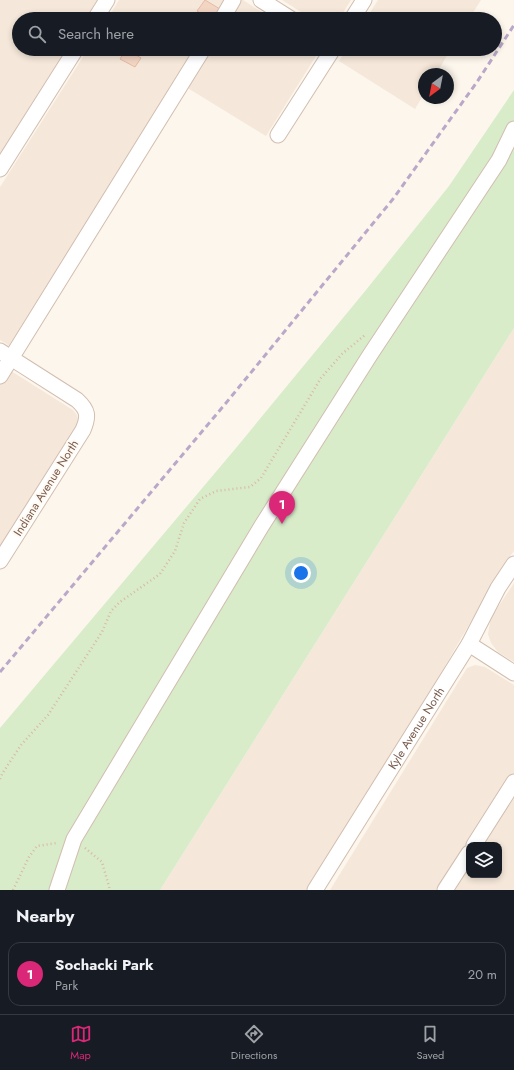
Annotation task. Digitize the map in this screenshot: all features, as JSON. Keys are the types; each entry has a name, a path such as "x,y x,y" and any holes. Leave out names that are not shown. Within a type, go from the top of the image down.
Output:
{"street":[{"path":"99,12 107,0"},
{"path":"226,12 233,0"},
{"path":"261,0 280,12"},
{"path":"356,12 364,0"},
{"path":"0,170 72,56"},
{"path":"0,376 6,354 198,56"},
{"path":"278,135 329,56"},
{"path":"56,890 74,839 261,527 370,355 499,160 514,129"},
{"name":"Indiana Avenue North","path":"0,561 87,422 87,413 84,406 77,400 6,354"},
{"name":"Kyle Avenue North","path":"316,890 469,644 498,588 514,564"},
{"path":"469,644 514,673"},
{"path":"476,842 514,782"},
{"path":"445,890 466,858"}],"path":[{"path":"0,779 21,746 48,715 102,632 111,611 120,602 160,574 175,551 184,523 200,499 216,491 250,487 261,478 321,378 342,354 371,331"},
{"path":"13,890 29,857 37,846 74,839 102,862 110,890"}],"shaded area":[{"path":"0,0 97,0 89,12 12,12 12,56 62,56 0,153"},
{"path":"119,0 243,0 262,12 111,12"},
{"path":"282,0 351,0 343,12 301,12"},
{"path":"378,0 481,0 473,12 370,12"},
{"path":"84,56 316,56 266,136 186,87 23,354 0,340 0,187"},
{"path":"342,56 447,56 440,68 418,68 418,104 415,109 339,61"},
{"path":"514,328 514,551 505,563 438,678 306,890 160,890"},
{"path":"0,364 73,410 78,419 77,426 0,547"},
{"path":"514,583 514,662 498,652 491,643 488,634 490,622 494,613"},
{"path":"475,665 485,667 514,685 514,890 330,890 467,668"}],"green space":[{"path":"514,90 514,328 160,890 0,890 0,728 236,448 366,290 449,186"}],"building":[{"path":"205,0 220,9 218,12 197,11"},
{"path":"122,56 138,56 141,58 135,67 120,59"}],"railway":[{"path":"502,43 514,25"},
{"path":"0,672 226,403 393,199 494,56"}],"place":[{"name":"Sochacki Park","path":"282,524"}]}
